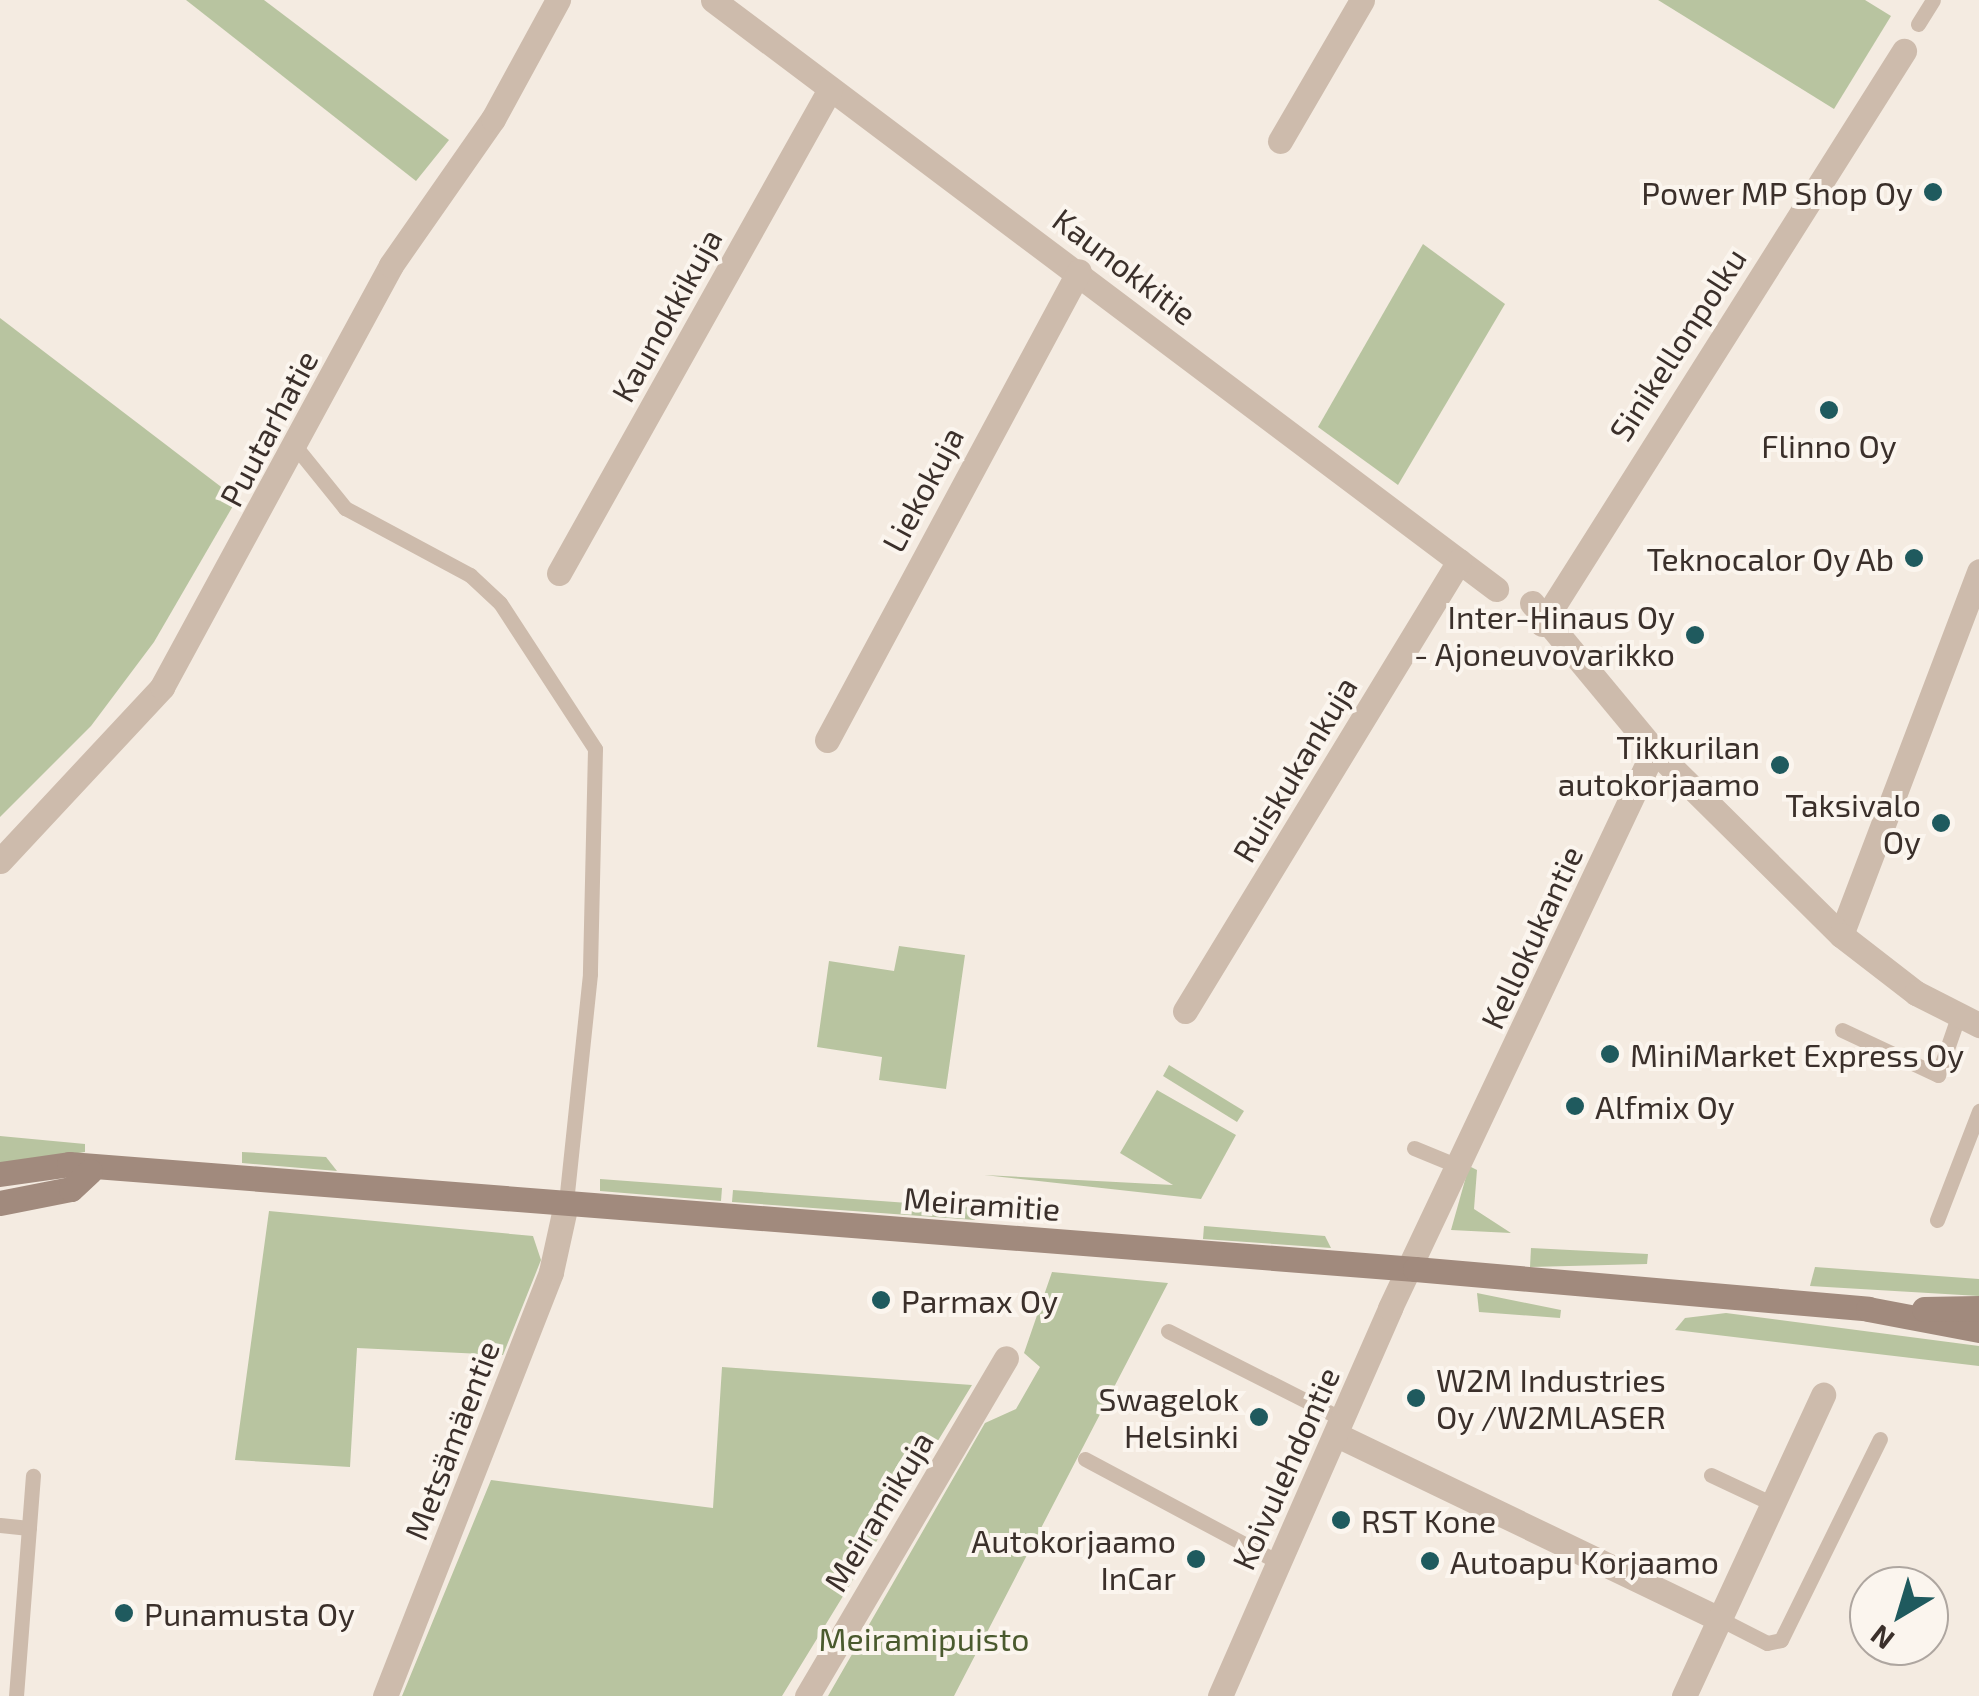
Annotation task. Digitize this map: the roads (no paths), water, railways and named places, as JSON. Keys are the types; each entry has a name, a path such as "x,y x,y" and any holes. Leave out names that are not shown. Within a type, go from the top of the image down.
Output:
{"main road":[{"name":"Meiramitie","path":"0,1174 70,1164 90,1171 1414,1269 1868,1309 1979,1308"},
{"path":"0,1203 70,1188 90,1171"},
{"name":"Meiramitie","path":"1868,1309 1979,1330"}],"street":[{"name":"Puutarhatie","path":"0,860 162,686 391,265 492,120 558,0"},
{"name":"Kaunokkitie","path":"712,0 1079,271 1496,589"},
{"path":"1280,141 1362,0"},
{"name":"Sinikellonpolku","path":"1654,750 1537,614 1904,51"},
{"name":"Kaunokkikuja","path":"559,572 830,89"},
{"name":"Liekokuja","path":"827,740 1079,271"},
{"name":"Ruiskukankuja","path":"1185,1011 1459,561"},
{"path":"1841,936 1979,572"},
{"path":"1654,750 1841,936 1969,1021"},
{"name":"Kellokukantie","path":"1414,1269 1654,750"},
{"name":"Metsämäentie","path":"386,1696 551,1272 566,1204"},
{"name":"Koivulehdontie","path":"1220,1696 1414,1269"},
{"name":"Meiramikuja","path":"806,1696 1006,1358"},
{"path":"1684,1696 1824,1395"},
{"path":"1340,1427 1718,1618"}],"lane":[{"path":"1918,24 1933,0"},
{"path":"295,446 344,508 470,576 500,603 594,748 590,974 566,1204"},
{"path":"1842,1030 1938,1075 1969,1021"},
{"path":"1937,1220 1979,1111"},
{"path":"1414,1148 1460,1168"},
{"path":"1168,1331 1340,1427"},
{"path":"1718,1618 1767,1643 1781,1640 1880,1438"},
{"path":"1084,1459 1280,1563"},
{"path":"1712,1474 1773,1504"},
{"path":"16,1696 33,1476"},
{"path":"0,1525 29,1528"}],"place":[{"name":"Power MP Shop Oy","path":"1933,192"},
{"name":"Flinno Oy","path":"1829,410"},
{"name":"Teknocalor Oy Ab","path":"1914,558"},
{"name":"Inter-Hinaus Oy - Ajoneuvovarikko","path":"1695,635"},
{"name":"Tikkurilan autokorjaamo","path":"1780,765"},
{"name":"Taksivalo Oy","path":"1941,823"},
{"name":"MiniMarket Express Oy","path":"1610,1054"},
{"name":"Alfmix Oy","path":"1575,1106"},
{"name":"Parmax Oy","path":"881,1300"},
{"name":"W2M Industries Oy /W2MLASER","path":"1416,1398"},
{"name":"Swagelok Helsinki","path":"1259,1417"},
{"name":"RST Kone","path":"1341,1520"},
{"name":"Autokorjaamo InCar","path":"1196,1559"},
{"name":"Autoapu Korjaamo","path":"1430,1561"},
{"name":"Punamusta Oy","path":"124,1613"}],"park label":[{"name":"Meiramipuisto","path":"924,1638"}]}
